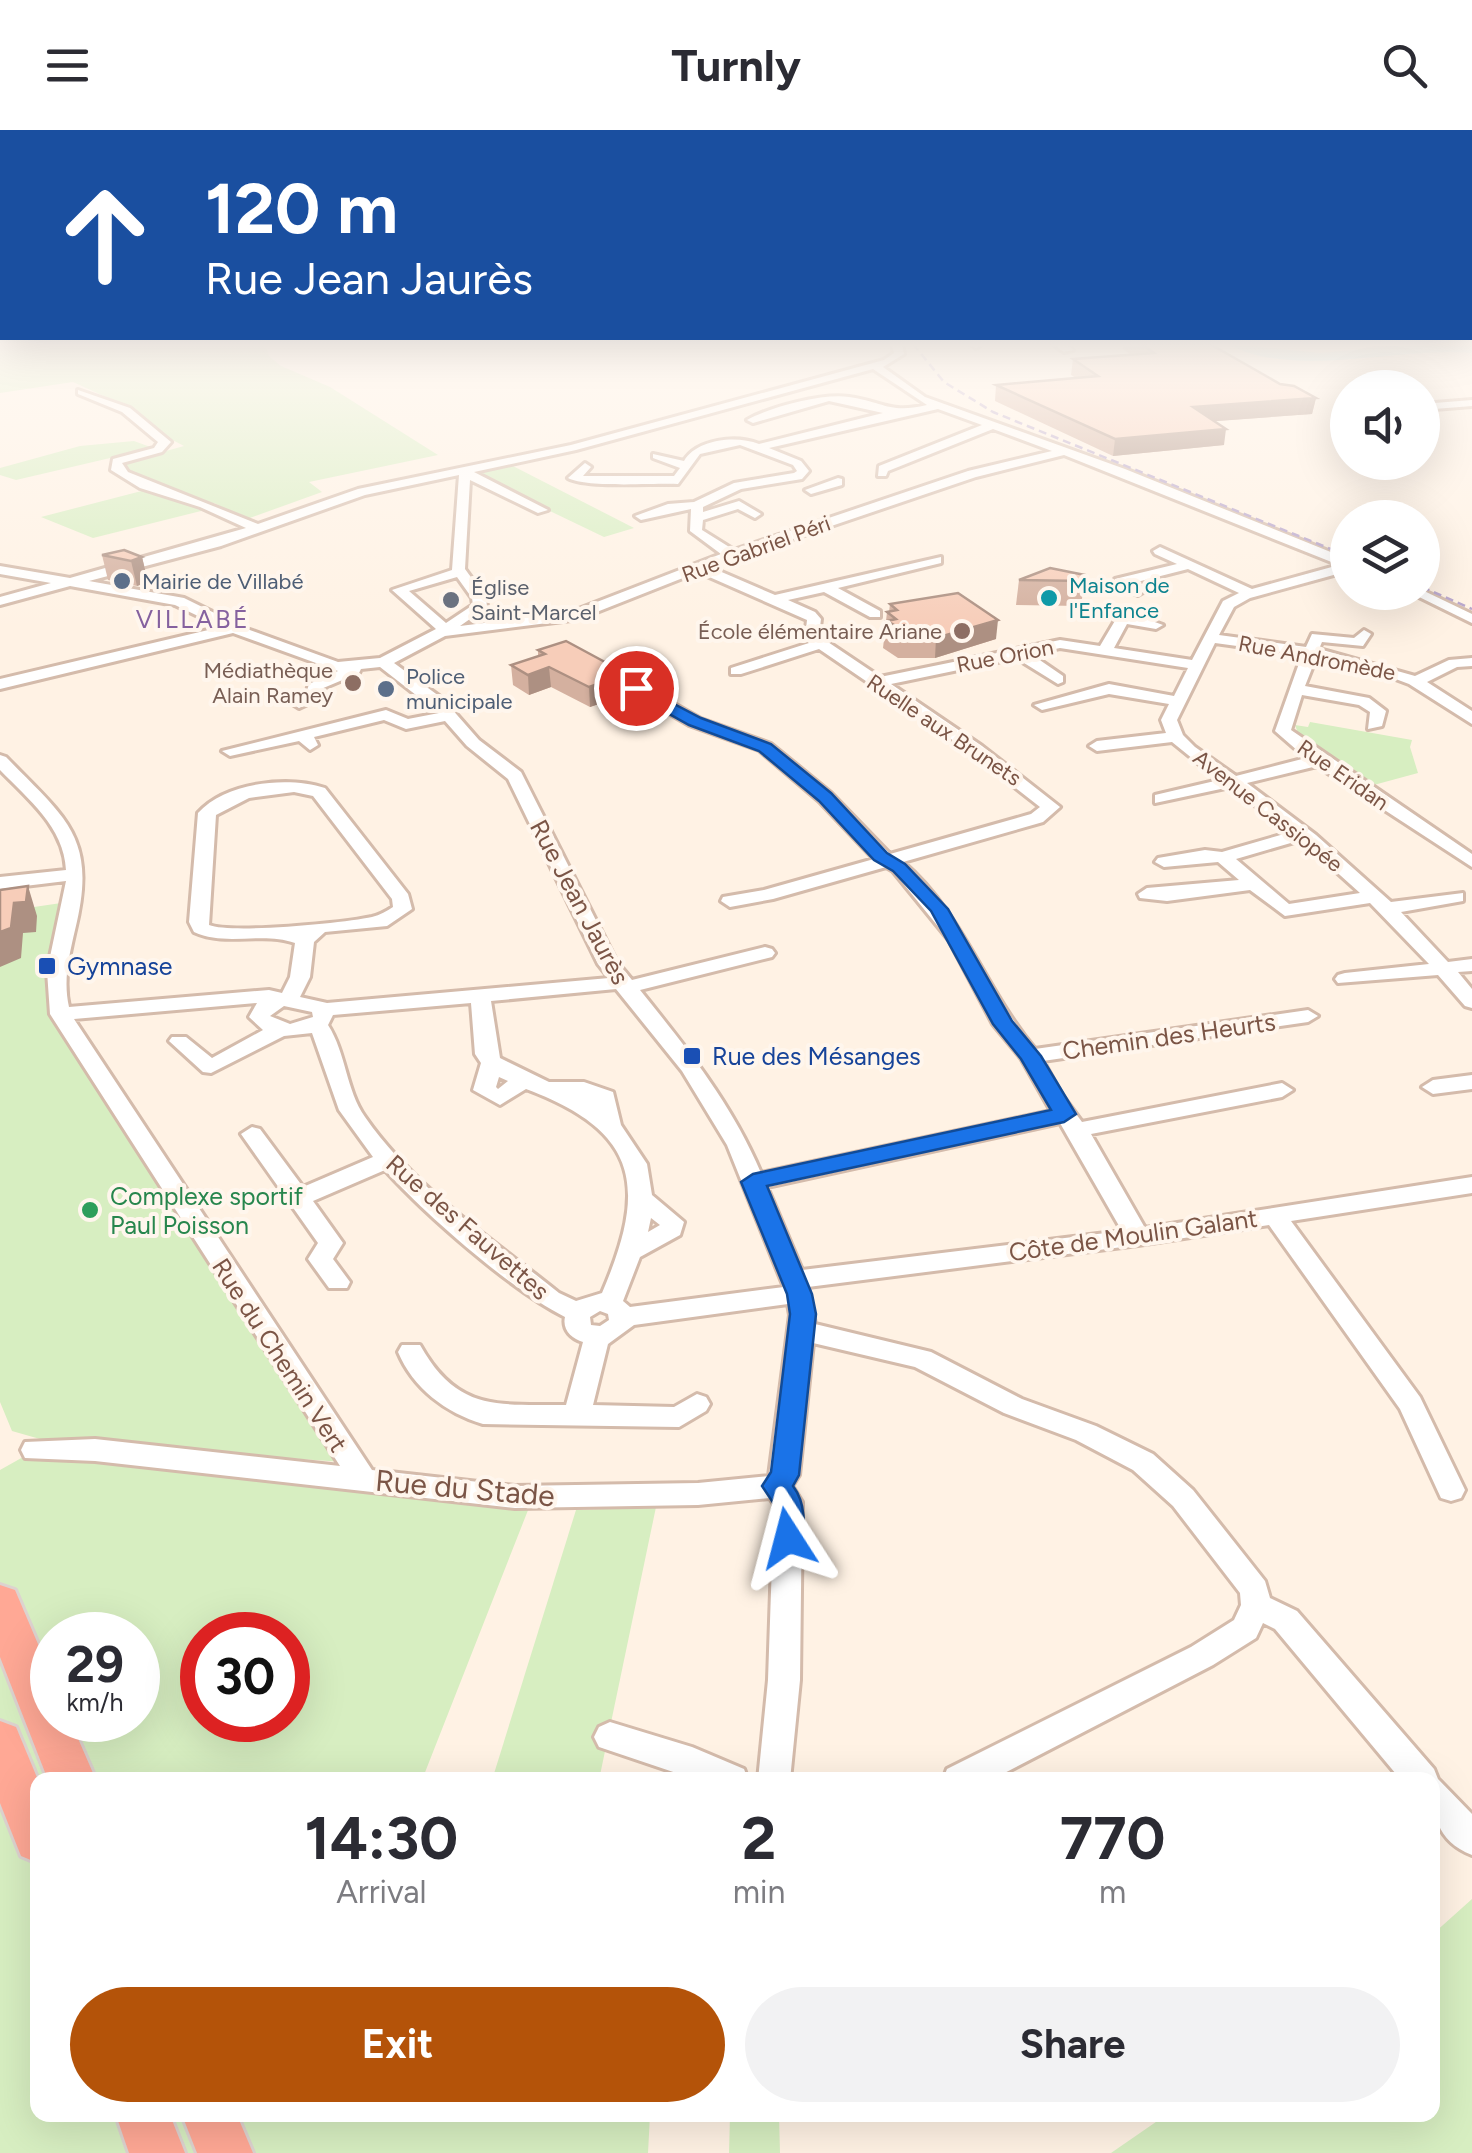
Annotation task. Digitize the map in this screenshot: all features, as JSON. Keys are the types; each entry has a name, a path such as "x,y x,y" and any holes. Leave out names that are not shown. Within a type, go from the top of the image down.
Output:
{"highway":[{"path":"0,1603 69,1772"},
{"path":"0,1742 30,1819"},
{"path":"146,2122 158,2153"},
{"path":"212,2122 225,2153"}],"street":[{"path":"160,438 166,443 158,450 117,462 115,467 157,492 196,502 258,528"},
{"path":"0,600 128,569 362,492 607,438"},
{"path":"733,456 794,438"},
{"path":"882,474 884,469 929,453 955,438"},
{"path":"983,438 989,440"},
{"path":"1030,438 1330,559"},
{"path":"585,467 576,480 678,481 684,465 692,461 696,451 731,441 804,463 804,471 793,478 719,493 695,512"},
{"path":"892,450 929,453"},
{"path":"1001,450 1010,455 974,463 988,470 1035,454"},
{"name":"Rue Gabriel Péri","path":"445,630 507,627 574,616 733,555 988,470 1066,452"},
{"path":"657,456 684,465"},
{"path":"466,471 542,510"},
{"path":"466,471 459,572 479,598 480,608 507,627"},
{"path":"793,478 815,489 838,482"},
{"path":"704,487 719,493"},
{"path":"633,500 660,510 695,512 739,505 755,514"},
{"path":"641,516 660,510"},
{"path":"695,512 702,539 733,555"},
{"path":"1160,552 1250,593"},
{"path":"776,599 936,560"},
{"path":"1105,569 1130,588 1188,565"},
{"path":"128,569 165,591 159,598"},
{"path":"0,570 186,604 328,666 357,668 383,662 480,608"},
{"name":"Ruelle aux Brunets","path":"694,571 810,614 814,619 812,638 976,749 1052,807 1036,818 888,859"},
{"name":"Avenue Cassiopée","path":"1330,571 1250,593 1228,604 1169,720 1176,737 1304,834 1380,903 1472,1002"},
{"path":"445,630 399,590 459,572"},
{"path":"827,588 875,614"},
{"path":"1440,603 1472,618"},
{"path":"1095,612 1125,616 1124,619"},
{"path":"1124,619 1156,625"},
{"path":"1104,650 1124,619"},
{"path":"0,684 234,628"},
{"path":"1314,638 1358,643 1364,634"},
{"name":"Rue Andromède","path":"1209,638 1314,638 1370,665 1418,680 1472,719"},
{"name":"Rue Eridan","path":"1314,638 1284,730 1320,760 1472,862"},
{"path":"736,671 820,644"},
{"name":"Rue Orion","path":"875,683 1060,644 1195,664"},
{"path":"1016,651 1058,679"},
{"name":"Rue Jean Jaurès","path":"383,662 450,715 478,748 515,776 622,985 691,1068 738,1145 796,1287 803,1331 785,1475 776,1486"},
{"path":"1418,680 1454,663 1472,662"},
{"path":"594,664 695,722 765,748 825,797 939,909 1003,1024 1030,1056 1138,1237"},
{"path":"291,699 344,678 357,668"},
{"path":"1296,689 1364,701 1378,710 1374,726"},
{"path":"1042,705 1109,690 1177,701"},
{"path":"230,751 307,740 386,715 406,724 450,715"},
{"path":"1097,746 1176,737"},
{"name":"Rue du Chemin Vert","path":"0,760 66,834 73,875 54,993 60,1014 98,1078 362,1478"},
{"path":"1161,799 1320,760"},
{"path":"298,785 318,792 404,903 398,914 380,922 283,930 216,935 201,928 207,813 222,801 298,785"},
{"path":"1164,862 1205,855 1223,857 1304,834"},
{"path":"1223,857 1285,910 1456,898"},
{"path":"730,901 766,895 888,859"},
{"path":"0,883 73,875"},
{"path":"1147,894 1167,896 1253,884"},
{"path":"305,940 328,927"},
{"path":"283,930 305,940"},
{"path":"259,1017 268,1004 286,999 300,977 305,940"},
{"path":"179,1042 211,1067 282,1030 320,1017 480,995 622,985 765,952"},
{"path":"1346,979 1472,965"},
{"path":"480,995 486,1054 492,1063 595,1113 610,1125 639,1173 643,1200 672,1222 672,1230 634,1250 616,1310 619,1329 597,1337 578,1329 578,1313 588,1305 616,1310 796,1287"},
{"path":"60,1014 269,996 286,999 320,1017"},
{"path":"226,1001 282,1030"},
{"name":"Chemin des Heurts","path":"1030,1056 1308,1016"},
{"name":"Rue des Fauvettes","path":"320,1017 346,1105 388,1160 550,1300 578,1313"},
{"path":"1433,1086 1472,1082"},
{"path":"753,1182 1071,1122 1282,1090"},
{"path":"252,1134 331,1243 320,1259 338,1282"},
{"path":"298,1198 388,1160"},
{"name":"Côte de Moulin Galant","path":"796,1287 1472,1185"},
{"path":"1274,1215 1411,1404 1451,1490"},
{"path":"803,1331 922,1360 1013,1406 1086,1433 1143,1462 1184,1498 1254,1590 1256,1605 1245,1629 1202,1656 975,1772"},
{"path":"577,1416 597,1337"},
{"path":"411,1352 414,1364 478,1413 678,1417 697,1404"},
{"name":"Rue du Stade","path":"35,1450 94,1450 515,1497 681,1494 776,1486"},
{"path":"775,1772 784,1680 788,1502 776,1486"},
{"path":"1256,1605 1286,1620 1415,1772"},
{"path":"610,1737 714,1772"},
{"path":"1440,1801 1472,1839"}],"green space":[{"path":"170,438 412,438 438,455 309,482 322,492 247,519 214,503 201,511 93,538 41,517 157,487 130,475 120,464 184,446"},
{"path":"134,441 153,448 16,480 0,475 0,468 80,446"},
{"path":"509,464 634,528 604,537 475,475"},
{"path":"1310,722 1412,740 1410,747 1418,773 1370,786 1299,736 1295,725 1308,727"},
{"name":"Complexe sportif Paul Poisson","path":"68,902 52,994 343,1462 47,1441 12,1431 0,1402 0,912"},
{"path":"32,1452 532,1500 425,1772 30,1772 30,2122 650,2122 648,2153 0,2153 0,1470"},
{"path":"656,1507 601,1772 494,1772 576,1510"},
{"path":"1472,1899 1472,2153 1111,2153 1156,2122 1440,2122 1440,1928"},
{"path":"730,2122 779,2122 780,2153 729,2153"}],"building":[{"path":"124,550 142,557 131,561 102,555"},
{"path":"1050,568 1085,575 1084,581 1019,580"},
{"path":"958,593 998,620 936,638 899,639 884,629 896,626 887,621 896,619 887,612 897,610 890,604"},
{"path":"566,641 627,674 589,687 549,667 528,675 511,665 545,654 538,650"},
{"path":"28,886 26,902 14,903 11,928 0,932 0,890"}],"railway":[{"path":"1058,438 1330,549"},
{"path":"1440,595 1472,609"}],"place":[{"name":"Mairie de Villabé","path":"122,581"},
{"name":"Maison de l'Enfance","path":"1049,598"},
{"name":"Église Saint-Marcel","path":"451,600"},
{"name":"École élémentaire Ariane","path":"962,631"},
{"name":"Médiathèque Alain Ramey","path":"353,683"},
{"name":"Police municipale","path":"386,689"},
{"name":"Gymnase","path":"47,966"},
{"name":"Rue des Mésanges","path":"692,1056"},
{"name":"Complexe sportif Paul Poisson","path":"90,1210"}],"district":[{"name":"VILLABÉ","path":"193,619"}],"route":[{"path":"636,688 695,722 749,738 765,748 825,797 881,856 899,868 939,909 1003,1024 1030,1056 1064,1114 753,1182 800,1294 803,1314 785,1475 776,1486 788,1502 788,1538"}]}
